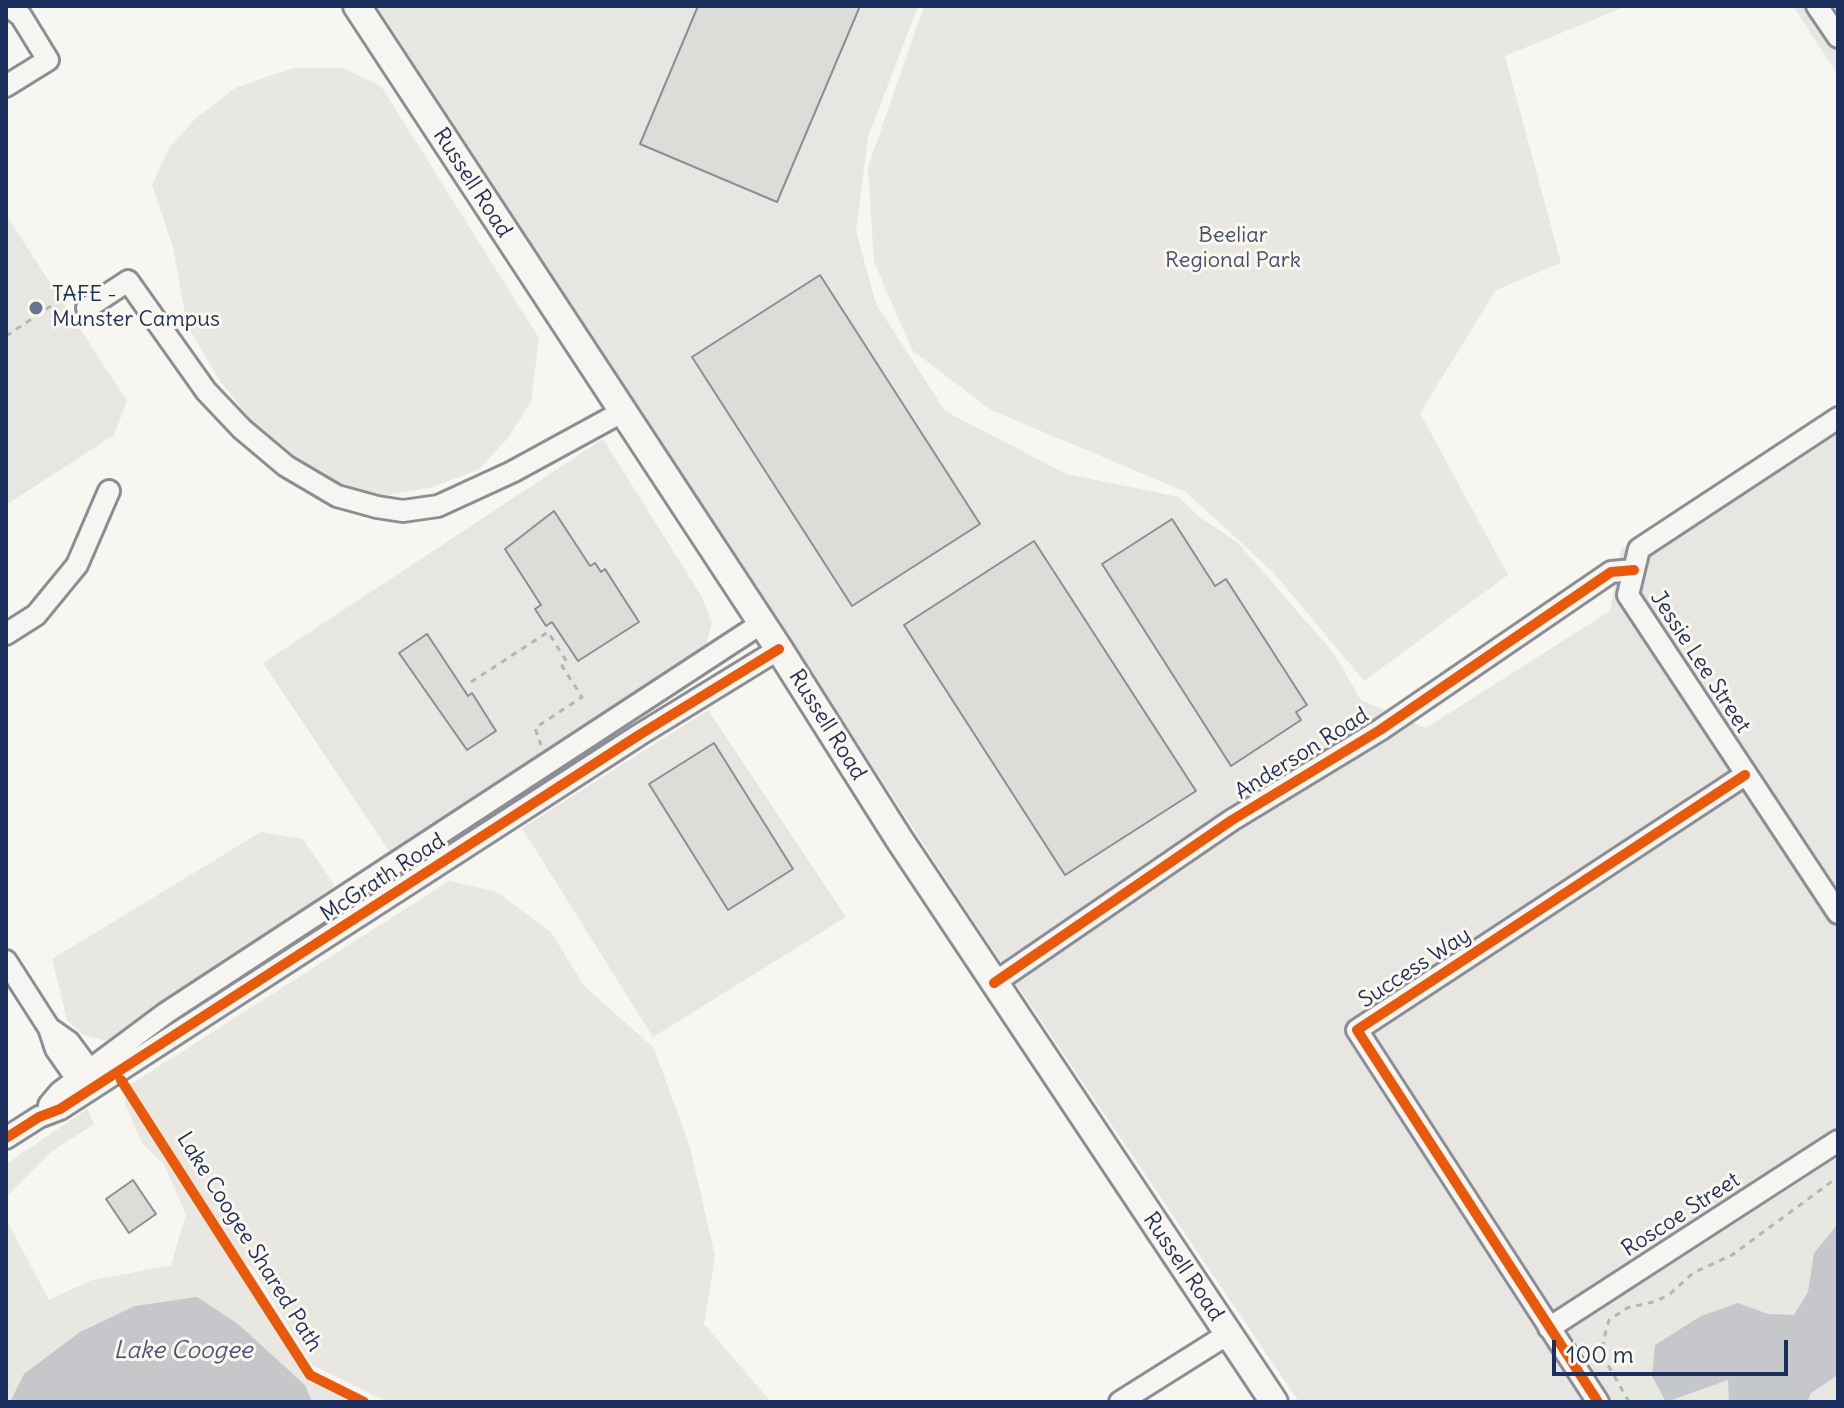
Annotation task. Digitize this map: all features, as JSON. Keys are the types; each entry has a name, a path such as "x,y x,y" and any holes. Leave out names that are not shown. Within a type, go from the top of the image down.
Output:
{"main road":[{"name":"Russell Road","path":"357,6 994,983 1274,1402"}],"street":[{"path":"6,86 48,60 21,16 8,6"},
{"path":"1817,6 1838,37"},
{"path":"87,308 128,281 206,391 242,429 286,466 324,488 377,507 403,511 438,506 512,472 622,412"},
{"name":"Jessie Lee Street","path":"1838,418 1639,549 1628,595 1838,913"},
{"path":"6,634 36,615 77,565 109,491"},
{"name":"Anderson Road","path":"994,983 1232,820 1380,730 1611,572 1634,570"},
{"name":"McGrath Road","path":"6,1138 39,1117 60,1109 166,1013 762,623"},
{"name":"McGrath Road","path":"88,1081 779,649"},
{"name":"Success Way","path":"1598,1402 1357,1030 1745,775"},
{"path":"6,961 49,1028 56,1049 88,1081"},
{"name":"Roscoe Street","path":"1549,1328 1838,1141"},
{"path":"1120,1402 1228,1334"}],"path":[{"path":"6,336 60,300"},
{"path":"471,682 548,632 567,662 562,666 582,697 535,728 534,733 546,750"},
{"path":"1629,1402 1605,1354 1603,1333 1609,1320 1627,1308 1657,1301 1693,1273 1732,1255 1838,1177"}],"shaded area":[{"path":"377,6 918,6 868,137 856,231 876,304 945,411 1066,474 1179,497 1198,516 1237,542 1332,651 1361,700 1426,728 1610,611 1621,550 1838,405 1838,1402 1299,1402 971,917"},
{"path":"1793,6 1838,6 1838,75"},
{"name":"TAFE - Munster Campus","path":"6,215 127,401 114,435 6,505"},
{"path":"603,439 702,597 712,623 706,646 390,852 263,663"},
{"path":"708,710 846,917 653,1037 522,828"}],"green space":[{"path":"381,6 506,6 499,25 470,56 449,72 450,83 467,99 482,104 502,98 630,29 604,88 575,121 575,134 606,222 594,269 597,290 592,313 584,313"},
{"path":"514,6 649,6 639,20 523,83 490,99 470,96 456,86 453,75 457,67 472,59 506,27"},
{"name":"Beeliar Regional Park","path":"924,6 1627,6 1505,56 1561,263 1496,290 1420,413 1508,575 1364,681 1274,573 1186,492 991,410 912,350 874,262 868,167"},
{"path":"293,68 343,68 381,86 539,338 531,402 508,438 478,470 433,487 389,495 347,492 287,459 262,434 220,381 187,325 173,247 152,185 169,148 196,118 235,88"},
{"path":"261,832 303,839 335,886 111,1042 83,1035 67,1020 52,959"},
{"path":"449,881 495,891 551,932 584,986 654,1048 690,1147 715,1256 704,1324 771,1402 388,1402 312,1365 252,1267 228,1255 305,1376 355,1402 6,1402 6,1219 49,1300 89,1281 171,1265 186,1214 164,1165 142,1143 125,1104 128,1086"},
{"path":"87,1109 94,1124 51,1152 6,1197 6,1164"},
{"path":"1838,1161 1838,1402 1624,1402 1578,1332"}],"water":[{"path":"1838,1224 1838,1375 1811,1393 1807,1402 1729,1402 1728,1380 1666,1402 1652,1376 1655,1345 1701,1316 1738,1303 1768,1314 1794,1315 1808,1292 1814,1253"},
{"name":"Lake Coogee","path":"197,1297 238,1324 305,1385 312,1402 10,1402 24,1374 80,1332 135,1306"}],"building":[{"path":"698,6 860,6 777,202 640,144"},
{"path":"820,275 980,524 852,606 692,357"},
{"path":"554,511 590,566 595,563 601,572 605,569 639,622 578,661 552,622 546,626 535,609 541,605 505,549"},
{"path":"1172,519 1215,586 1226,579 1307,705 1296,712 1301,720 1231,766 1102,564"},
{"path":"1034,541 1196,791 1065,875 904,625"},
{"path":"427,634 468,696 472,693 496,731 467,750 399,653"},
{"path":"714,743 793,869 728,910 649,784"},
{"path":"133,1180 156,1214 129,1233 106,1199"}],"cycle path":[{"path":"994,983 1232,820 1380,730 1611,572 1634,570"},
{"path":"6,1138 39,1117 60,1109 639,735 779,649"},
{"path":"1598,1402 1357,1030 1745,775"},
{"name":"Lake Coogee Shared Path","path":"121,1080 310,1375 364,1402"}],"place":[{"name":"TAFE - Munster Campus","path":"36,308"}]}
